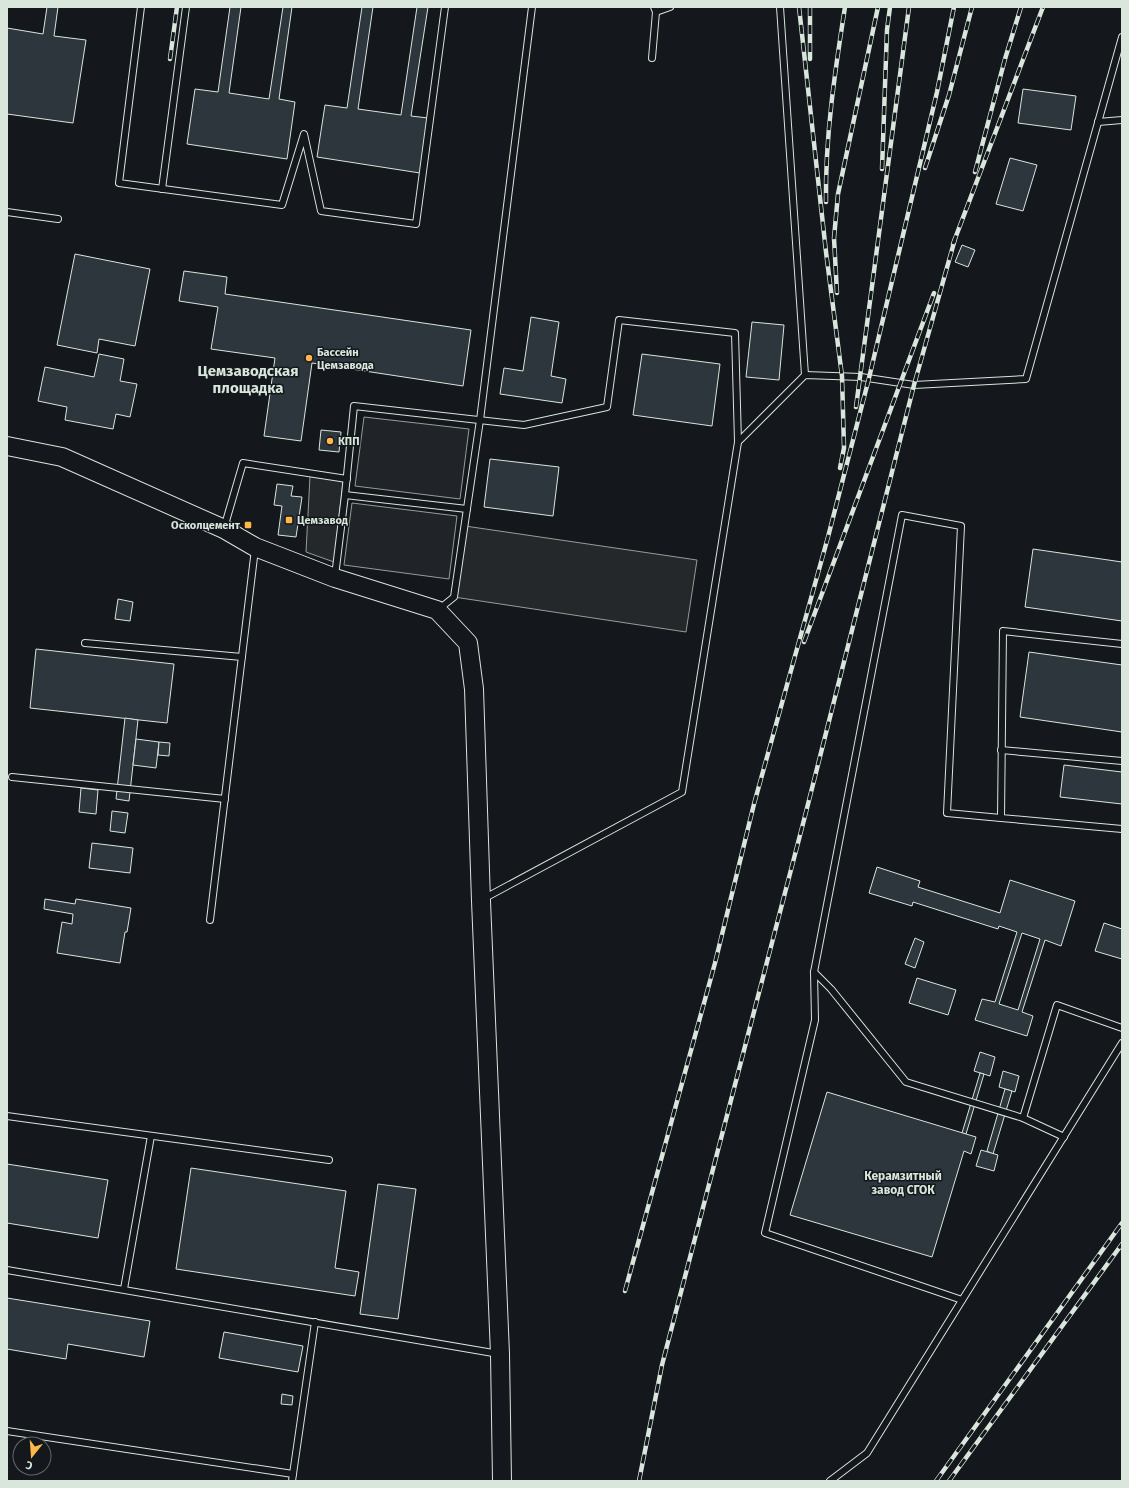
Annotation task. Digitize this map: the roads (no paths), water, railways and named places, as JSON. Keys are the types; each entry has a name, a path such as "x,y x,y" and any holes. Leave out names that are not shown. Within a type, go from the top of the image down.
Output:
{"street":[{"path":"7,446 62,457 224,529 255,547 334,578 437,610 468,644 474,688 481,901 500,1354 502,1481"}],"lane":[{"path":"141,7 120,183 282,205 304,134 321,211 416,224 445,7"},
{"path":"162,189 186,7"},
{"path":"437,610 454,597 480,420 532,7"},
{"path":"652,58 655,10 670,7"},
{"path":"780,7 805,375"},
{"path":"738,442 805,375 861,377 914,385 1026,379 1122,37"},
{"path":"1098,122 1122,120"},
{"path":"7,212 58,219"},
{"path":"334,578 347,479 354,406 524,425 607,407 619,320 735,333 738,442 682,792 481,901"},
{"path":"224,529 243,463 347,479"},
{"path":"345,495 467,509"},
{"path":"962,1300 765,1233 815,1020 814,972 902,515 961,526 947,813 1122,829"},
{"path":"210,920 255,547"},
{"path":"1001,818 1002,631 1122,644"},
{"path":"85,643 242,657"},
{"path":"1001,750 1122,761"},
{"path":"12,777 225,799"},
{"path":"814,972 832,989 906,1082 1023,1118 1064,1137"},
{"path":"1023,1118 1057,1005 1122,1028"},
{"path":"830,1481 866,1453 1122,1043"},
{"path":"7,1116 329,1160"},
{"path":"124,1289 151,1136"},
{"path":"7,1270 500,1354"},
{"path":"7,1431 293,1478 314,1322"}],"railway":[{"path":"170,59 177,7"},
{"path":"799,7 826,252 842,376 844,448 840,468"},
{"path":"810,7 810,59"},
{"path":"826,202 829,129 834,80 845,7"},
{"path":"837,293 834,238 838,194 878,7"},
{"path":"882,169 887,30 890,7"},
{"path":"856,407 909,7"},
{"path":"625,1291 715,963 754,804 828,537 869,378 937,92 954,7"},
{"path":"925,168 949,95 972,7"},
{"path":"975,172 1005,59 1021,7"},
{"path":"953,244 1043,7"},
{"path":"639,1481 662,1365 805,816 914,385 955,239"},
{"path":"804,642 934,293"},
{"path":"936,1481 1122,1223"},
{"path":"949,1481 1122,1244"}],"place":[{"name":"Бассейн Цемзавода","path":"309,358"},
{"name":"КПП","path":"330,441"},
{"name":"Цемзавод","path":"289,520"},
{"name":"Осколцемент","path":"248,525"}],"district":[{"name":"Цемзаводская площадка","path":"248,380"},
{"name":"Керамзитный завод СГОК","path":"903,1183"}]}
